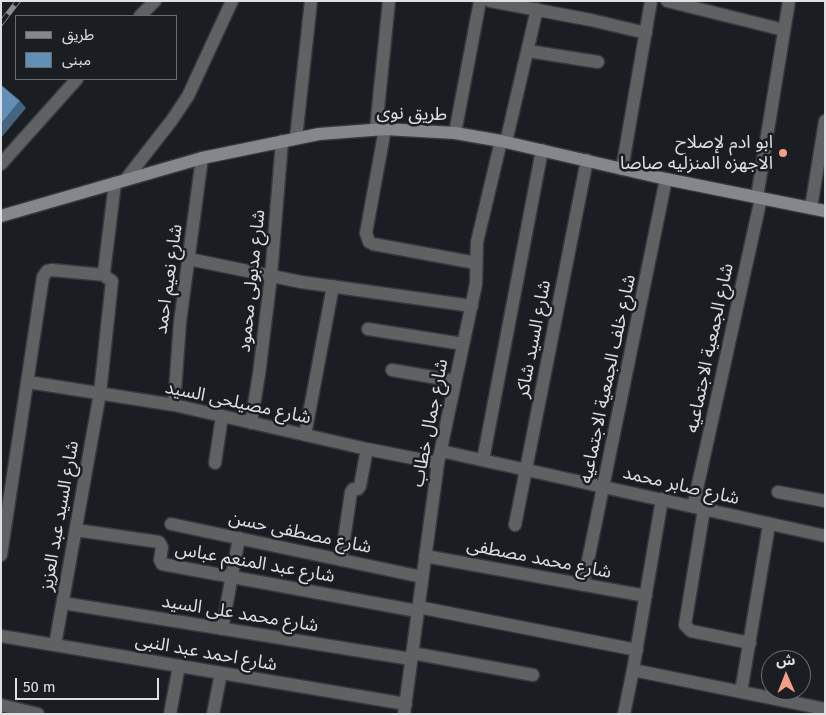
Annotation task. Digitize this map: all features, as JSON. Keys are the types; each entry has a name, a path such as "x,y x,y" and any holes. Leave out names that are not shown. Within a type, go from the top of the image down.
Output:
{"street":[{"path":"141,15 155,1"},
{"path":"1,554 43,277 47,271 52,270 105,274 120,181 184,102 232,1"},
{"path":"296,138 311,1"},
{"path":"389,1 380,129 366,233 368,242 476,263"},
{"path":"455,133 480,1"},
{"path":"490,1 513,3 646,33"},
{"path":"622,169 651,1"},
{"path":"667,1 784,30"},
{"name":"شارع الجمعية الاجتماعيه","path":"750,643 691,630 686,625 699,508 759,197 789,1"},
{"name":"شارع جمال خطاب","path":"405,709 440,457 476,284 477,242 528,51 537,9"},
{"path":"528,51 598,62"},
{"path":"1,164 76,80"},
{"path":"811,208 825,121"},
{"name":"طريق نوى","path":"1,216 202,158 296,138 345,131 380,129 455,133 504,142 666,179 825,211"},
{"name":"شارع مدبولى محمود","path":"251,423 271,276 282,141"},
{"path":"483,460 542,150"},
{"name":"شارع نعيم احمد","path":"174,406 180,322 202,158"},
{"name":"شارع السيد شاكر","path":"515,524 587,160"},
{"name":"شارع خلف الجمعية الاجتماعيه","path":"583,585 666,179"},
{"path":"189,259 271,276 472,306"},
{"name":"شارع السيد عبد العزيز","path":"55,645 100,393 112,281 105,274"},
{"path":"305,435 333,286"},
{"path":"368,330 463,344"},
{"path":"392,370 455,381"},
{"name":"شارع مصيلحى السيد","path":"28,382 174,406 367,449 440,457"},
{"path":"215,463 222,416"},
{"path":"341,560 351,492 360,486 367,449"},
{"name":"شارع صابر محمد","path":"440,457 483,460 825,536"},
{"path":"778,492 825,502"},
{"path":"624,714 634,670 662,499"},
{"name":"شارع مصطفى حسن","path":"171,524 422,577"},
{"path":"741,692 769,525"},
{"name":"شارع عبد المنعم عباس","path":"76,530 159,542 162,547 160,560 162,564 637,650"},
{"path":"222,628 239,538"},
{"name":"شارع محمد مصطفى","path":"425,556 646,596"},
{"name":"شارع محمد على السيد","path":"63,603 533,675"},
{"name":"شارع احمد عبد النبى","path":"1,636 221,673 405,709"},
{"path":"170,714 179,666"},
{"path":"634,670 825,709"},
{"path":"213,714 221,673"},
{"path":"1,705 38,714"}],"building":[{"path":"1,85 20,101 1,124"}],"railway":[{"path":"1,23 18,1"}],"place":[{"name":"ابو ادم لإصلاح الاجهزه المنزليه صاصا","path":"783,153"}]}
